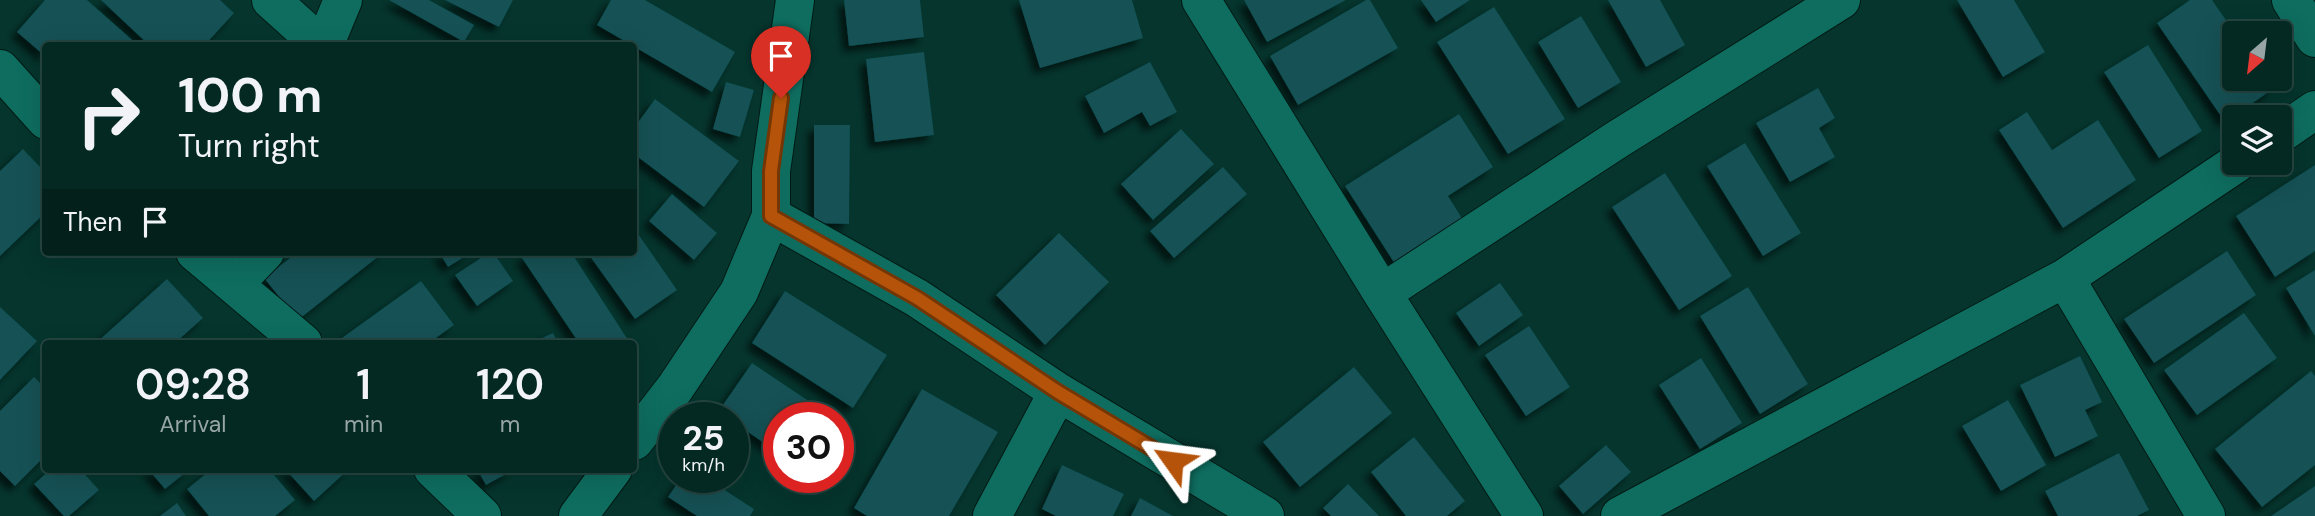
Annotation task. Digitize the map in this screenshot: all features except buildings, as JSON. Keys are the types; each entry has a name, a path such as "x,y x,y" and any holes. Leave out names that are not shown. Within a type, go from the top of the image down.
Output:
{"street":[{"path":"271,0 318,42"},
{"path":"325,42 343,0"},
{"path":"637,437 675,388 739,292 771,216 771,171 795,0"},
{"path":"1201,0 1524,516"},
{"path":"1382,293 1618,139 1841,0"},
{"path":"2291,0 2315,38"},
{"path":"0,68 42,115"},
{"path":"2292,126 2315,110"},
{"path":"1620,516 2066,278 2222,173"},
{"path":"771,216 917,298 1058,392 1265,516"},
{"path":"200,256 299,340"},
{"path":"234,285 261,256"},
{"path":"2066,278 2206,516"},
{"path":"992,516 1058,392"},
{"path":"437,473 482,516"},
{"path":"578,516 610,473"}],"route":[{"path":"781,98 771,171 771,216 917,298 1058,392 1173,461"}]}
